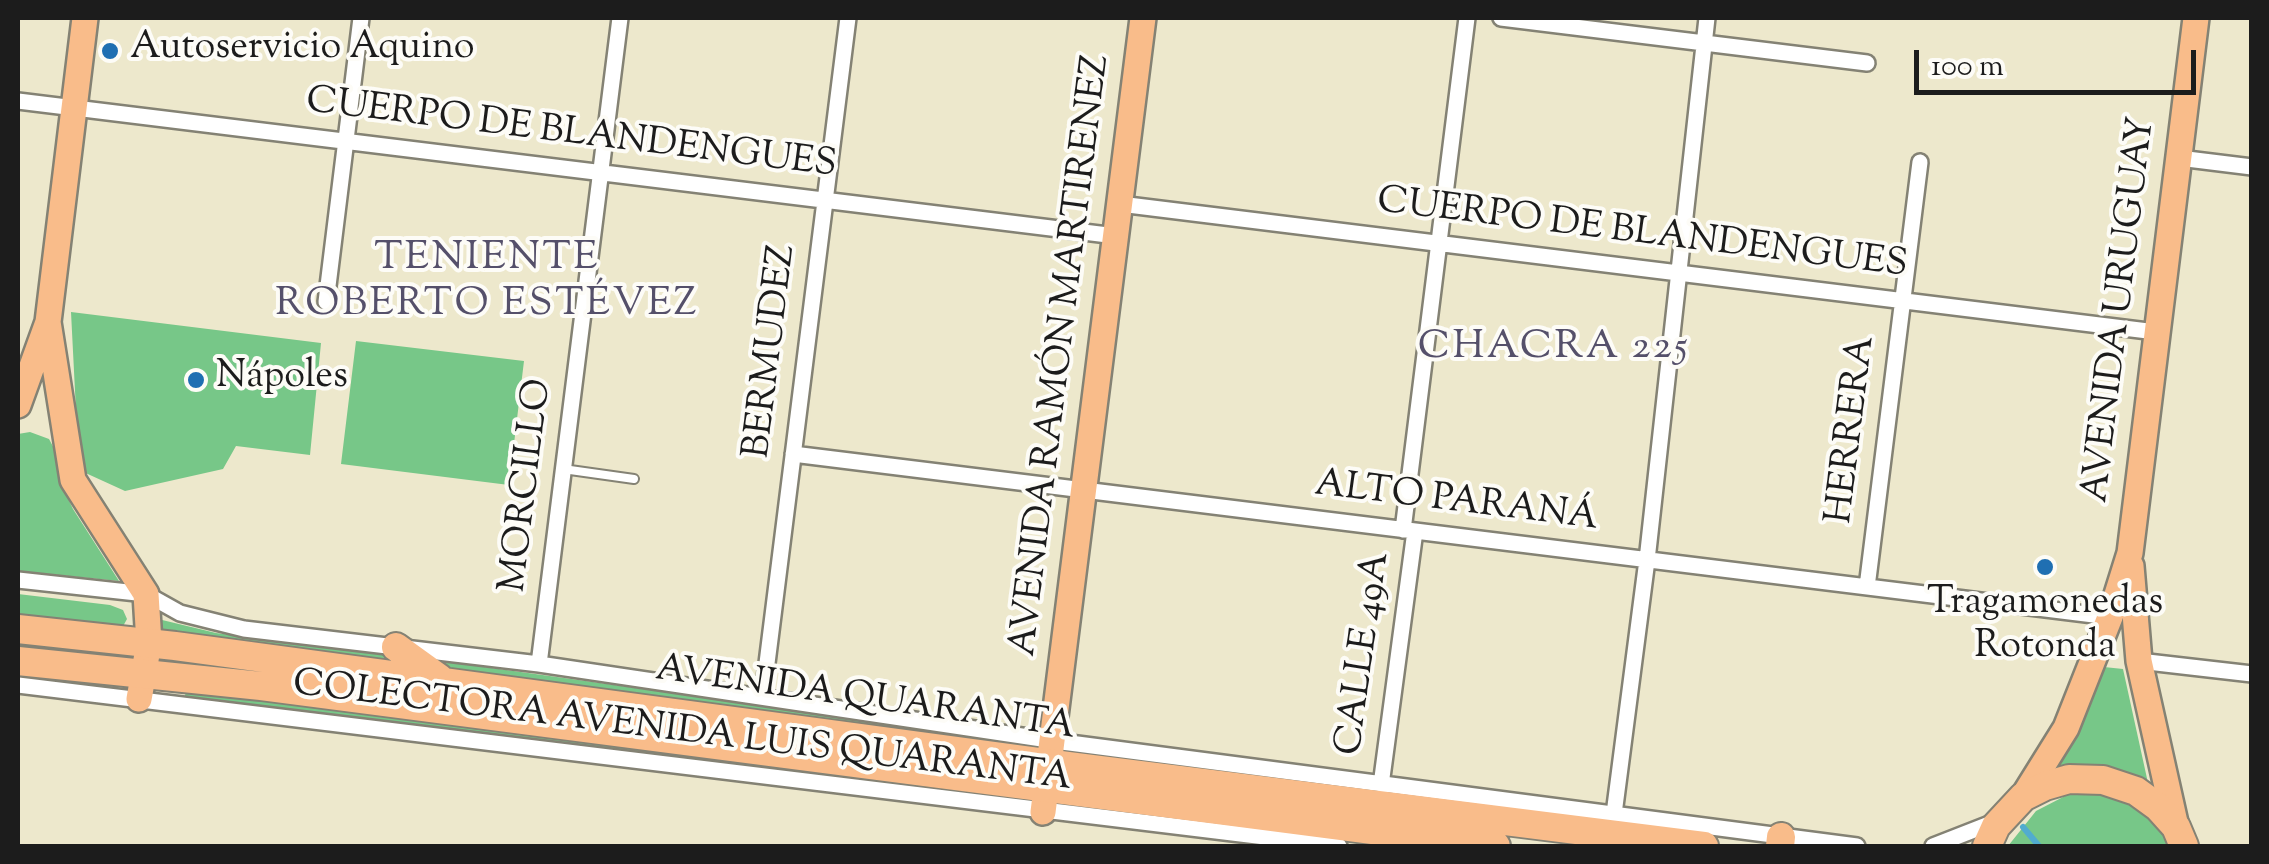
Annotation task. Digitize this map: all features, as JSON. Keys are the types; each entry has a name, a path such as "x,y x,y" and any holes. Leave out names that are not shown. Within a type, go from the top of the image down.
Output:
{"highway":[{"name":"AVENIDA QUARANTA","path":"18,629 445,682 1496,846"},
{"path":"396,647 445,682"},
{"name":"AVENIDA QUARANTA","path":"18,660 142,687 262,686 1704,846"},
{"path":"1969,846 1994,831 2023,798 2045,786 2069,780 2103,780 2136,791 2158,806 2180,837"}],"main road":[{"path":"86,18 48,322 72,480 146,594 148,643 142,687"},
{"name":"AVENIDA RAMÓN MARTIRENEZ","path":"1048,775 1144,18"},
{"name":"AVENIDA URUGUAY","path":"2023,798 2066,728 2110,618 2130,553 2196,18"},
{"path":"18,404 26,366 48,322"},
{"name":"AVENIDA URUGUAY","path":"2130,553 2139,661 2180,837"}],"street":[{"path":"326,302 361,18"},
{"name":"MORCILLO","path":"539,664 620,18"},
{"name":"BERMUDEZ","path":"763,696 848,18"},
{"name":"CALLE 49A","path":"1381,785 1467,18"},
{"path":"1500,18 1868,63"},
{"path":"1614,814 1647,560 1707,18"},
{"name":"CUERPO DE BLANDENGUES","path":"18,101 1116,236"},
{"path":"2179,158 2252,167"},
{"name":"HERRERA","path":"1866,587 1920,162"},
{"name":"CUERPO DE BLANDENGUES","path":"1120,204 2156,332"},
{"name":"ALTO PARANÁ","path":"793,454 2110,618"},
{"name":"COLECTORA AVENIDA LUIS QUARANTA","path":"18,580 146,594 180,613 244,629 539,664 763,696 1271,842 1339,846"},
{"path":"2139,661 2252,674"},
{"path":"18,685 142,687"},
{"name":"COLECTORA AVENIDA LUIS QUARANTA","path":"1048,775 1381,785 1614,814 1780,842 1856,846"},
{"path":"1933,846 1994,831"}],"lane":[{"path":"564,469 634,479"}],"green space":[{"name":"Nápoles","path":"71,312 321,343 310,455 236,446 223,469 125,491 79,470"},
{"path":"356,341 524,361 509,485 341,464"},
{"path":"30,432 49,439 73,509 119,581 18,571 18,434"},
{"path":"18,594 110,605 123,610 127,619 122,628 18,617"},
{"path":"158,619 216,633 391,656 402,669 159,635"},
{"path":"427,659 1011,740 1009,753 444,673"},
{"path":"2104,667 2123,669 2148,783 2056,769"},
{"path":"187,688 1011,789 1011,802 184,699"},
{"path":"2105,793 2139,806 2164,832 2168,846 2008,846 2036,811 2067,795"}],"waterway":[{"path":"2023,827 2039,846"}],"place":[{"name":"Autoservicio Aquino","path":"110,51"},
{"name":"Nápoles","path":"196,380"},
{"name":"Tragamonedas Rotonda","path":"2045,567"}],"district":[{"name":"TENIENTE ROBERTO ESTÉVEZ","path":"487,284"},
{"name":"CHACRA 225","path":"1554,350"}]}
